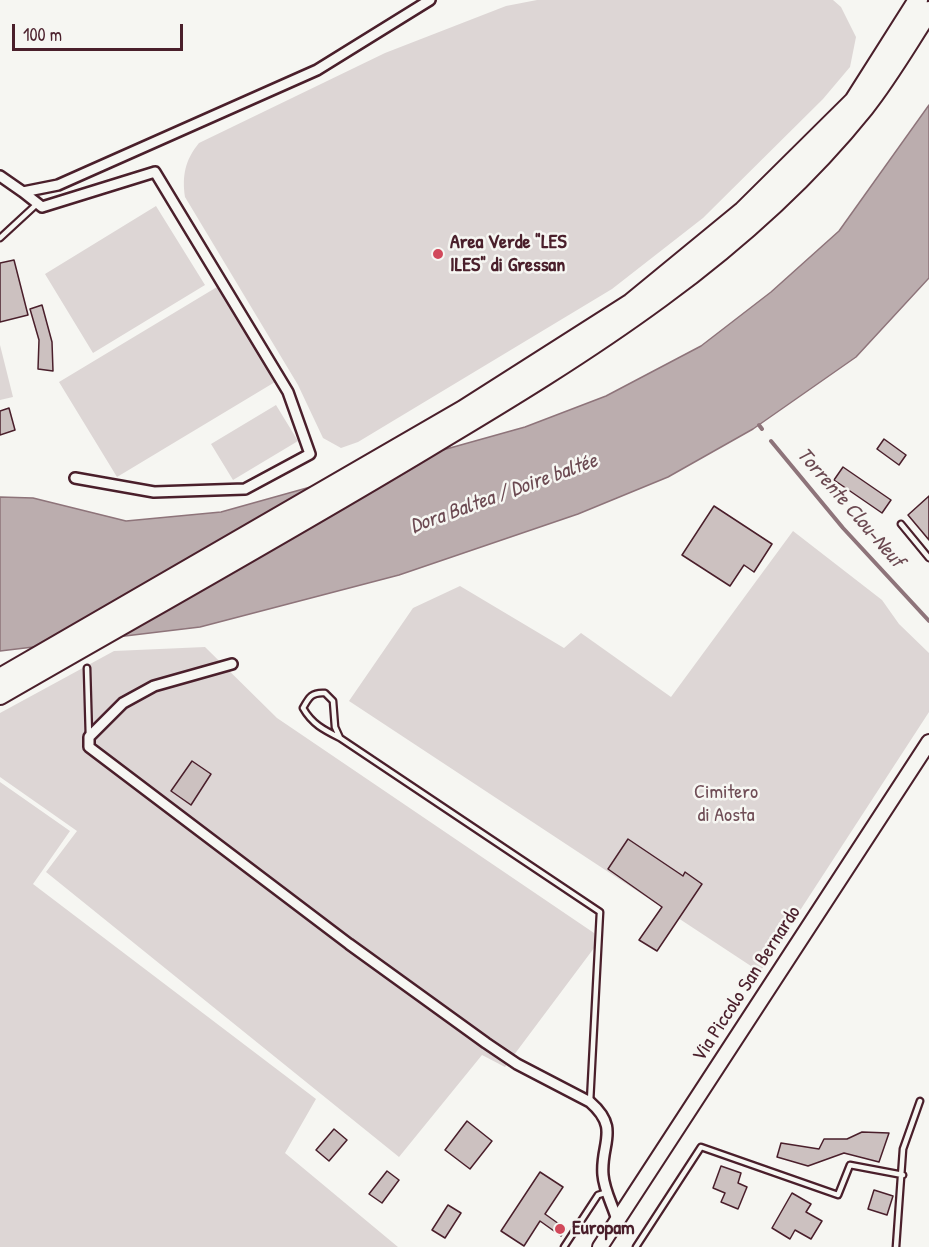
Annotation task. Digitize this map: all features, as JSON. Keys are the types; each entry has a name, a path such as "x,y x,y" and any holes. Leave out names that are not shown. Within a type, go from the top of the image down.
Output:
{"highway":[{"path":"0,678 463,410 631,303 743,211 854,101 918,0"},
{"path":"0,695 508,400 637,315 700,268 753,222 808,169 865,108 929,11"}],"street":[{"path":"23,192 58,185 317,70 430,0"},
{"path":"0,176 42,207 155,172 288,392 310,454 245,489 154,492 75,478"},
{"path":"232,664 154,686 123,703 88,737 89,747 349,944 517,1064 590,1102 603,1116 609,1133 603,1177 617,1220"},
{"name":"Via Piccolo San Bernardo","path":"600,1247 929,742"}],"lane":[{"path":"0,238 38,203"},
{"path":"901,524 929,558"},
{"path":"87,668 88,737"},
{"path":"340,738 335,727 333,701 325,693 316,692 309,697 303,708 309,718 321,728 340,738 600,912 590,1102"},
{"path":"896,1247 903,1175 903,1149 920,1101"},
{"path":"636,1247 701,1147 838,1195 850,1165 903,1175"},
{"path":"564,1247 598,1195 608,1192"}],"green space":[{"name":"Area Verde \"LES ILES\" di Gressan","path":"537,0 833,0 841,7 856,37 850,67 823,99 703,218 612,289 358,442 341,448 323,438 298,385 185,197 184,175 188,162 199,143 385,53 506,6"},
{"path":"156,206 205,285 93,353 45,274"},
{"path":"217,287 275,382 117,477 59,382"},
{"path":"0,345 13,397 0,400"},
{"path":"276,405 298,441 233,480 211,444"},
{"name":"Cimitero di Aosta","path":"793,531 882,600 899,624 929,653 929,712 760,972 349,701 413,608 460,586 564,648 581,633 671,697"},
{"path":"205,647 277,718 594,933 594,948 505,1067 482,1055 399,1157 46,872 77,831 0,777 0,713 114,651"},
{"path":"0,782 70,831 33,884 316,1099 285,1153 398,1247 0,1247"}],"water":[{"name":"Dora Baltea / Doire baltée","path":"929,105 929,278 856,357 753,429 668,477 578,514 399,575 200,627 0,651 0,497 33,498 126,521 221,512 525,427 606,396 701,346 771,292 839,231"}],"building":[{"path":"14,260 28,315 0,322 0,263"},
{"path":"42,305 52,342 53,371 38,369 39,340 30,309"},
{"path":"9,408 15,430 0,435 0,411"},
{"path":"884,439 906,455 899,465 877,449"},
{"path":"843,467 891,500 882,513 834,480"},
{"path":"929,496 929,540 908,515"},
{"path":"714,506 772,544 754,572 744,565 730,586 682,555"},
{"path":"192,761 211,774 191,805 171,791"},
{"path":"628,839 683,876 685,872 702,884 657,951 639,940 662,907 608,869"},
{"path":"467,1121 492,1141 470,1169 445,1150"},
{"path":"334,1129 347,1140 329,1161 316,1150"},
{"path":"862,1132 889,1133 879,1162 844,1153 808,1166 777,1157 781,1143 819,1149 824,1139 847,1139"},
{"path":"721,1166 741,1173 738,1183 747,1187 738,1209 721,1202 725,1193 713,1188"},
{"path":"387,1171 399,1180 382,1203 369,1194"},
{"path":"540,1172 563,1187 545,1214 566,1229 561,1236 540,1221 524,1246 501,1231"},
{"path":"874,1190 893,1196 887,1215 868,1209"},
{"path":"792,1193 811,1204 806,1212 822,1221 811,1239 795,1230 790,1239 772,1228"},
{"path":"448,1205 461,1213 445,1238 432,1230"}],"waterway":[{"name":"Torrente Clou-Neuf","path":"759,425 762,429"},
{"name":"Torrente Clou-Neuf","path":"771,441 843,528 929,621"}],"place":[{"name":"Area Verde \"LES ILES\" di Gressan","path":"438,254"},
{"name":"Europam","path":"560,1229"}]}
